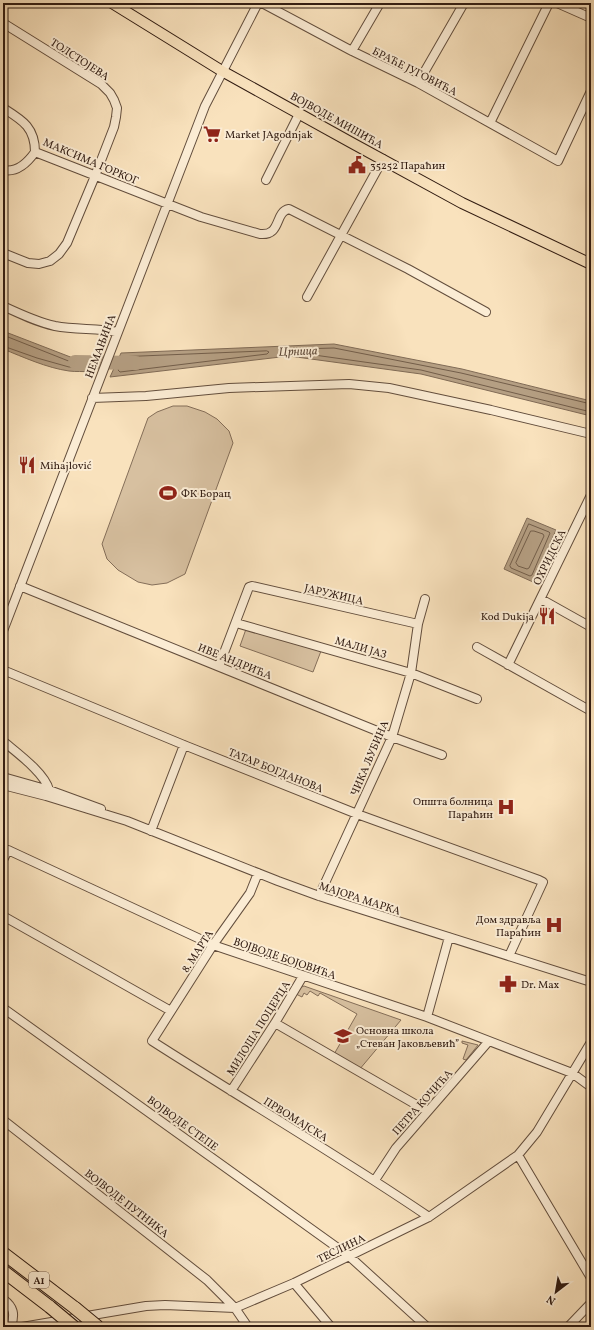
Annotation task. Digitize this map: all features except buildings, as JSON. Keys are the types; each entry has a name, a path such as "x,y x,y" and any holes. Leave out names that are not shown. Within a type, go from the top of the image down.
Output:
{"highway":[{"name":"A1","path":"3,1253 98,1327"},
{"name":"A1","path":"3,1271 74,1327"}],"main road":[{"name":"ВОЈВОДЕ МИШИЋА","path":"112,3 222,71 300,114 462,202 591,264"}],"street":[{"name":"НЕМАЊИНА","path":"3,631 205,106 258,3"},
{"name":"БРАЋЕ ЈУГОВИЋА","path":"262,3 352,51 418,83 558,161 591,91"},
{"path":"352,51 380,3"},
{"path":"418,83 464,3"},
{"path":"490,123 548,3"},
{"path":"557,3 591,18"},
{"name":"ТОЛСТОЈЕВА","path":"3,23 101,84 110,92 117,108 114,127 95,176 67,243 59,254 50,261 39,264 28,263 3,253"},
{"name":"МАКСИМА ГОРКОГ","path":"3,108 22,120 30,130 35,140 35,152 201,217 268,235 272,232 286,209 290,209 341,234"},
{"path":"266,180 300,114"},
{"path":"3,170 6,171 19,168 28,162 35,152"},
{"path":"307,297 383,159"},
{"path":"341,234 486,312"},
{"path":"3,306 41,322 56,326 94,328 116,335"},
{"path":"93,394 146,396 229,388 349,384 389,388 591,434"},
{"name":"ОХРИДСКА","path":"591,495 541,599 591,627"},
{"name":"ИВЕ АНДРИЋА","path":"20,586 392,737 442,755"},
{"name":"ЈАРУЖИЦА","path":"236,623 247,589 252,586 418,624"},
{"name":"ЧИКА ЉУБИНА","path":"319,896 392,737 411,673 418,624 425,599"},
{"path":"508,665 541,599"},
{"path":"219,666 236,623"},
{"name":"МАЛИ ЈАЗ","path":"236,623 411,673 477,699"},
{"path":"477,647 591,711"},
{"name":"ТАТАР БОГДАНОВА","path":"3,670 184,745 357,814 543,882 509,956"},
{"path":"3,741 38,772 48,785 49,790"},
{"path":"151,831 184,745"},
{"name":"МАЈОРА МАРКА","path":"3,777 49,790 89,804 151,831 258,874 319,896 591,982"},
{"name":"МАЈОРА МАРКА","path":"3,785 46,796 127,821"},
{"name":"ВОЈВОДЕ БОЈОВИЋА","path":"3,860 8,850 213,945 427,1017 572,1074 591,1087"},
{"name":"8. МАРТА","path":"152,1041 213,945 250,894 258,874"},
{"path":"3,916 172,1011"},
{"path":"427,1017 449,937"},
{"name":"МИЛОША ПОЦЕРЦА","path":"231,1092 303,976"},
{"name":"ВОЈВОДЕ СТЕПЕ","path":"3,1008 349,1256 426,1327"},
{"path":"275,1023 427,1111"},
{"name":"ПРВОМАЈСКА","path":"152,1041 231,1092 375,1180 429,1217"},
{"name":"ПЕТРА КОЧИЋА","path":"375,1180 396,1148 489,1041"},
{"name":"ТЕСЛИНА","path":"25,1327 146,1306 165,1305 235,1308 294,1283 429,1217 518,1155 537,1132 591,1042"},
{"name":"ВОЈВОДЕ ПУТНИКА","path":"3,1120 207,1280 235,1308 248,1327"},
{"path":"518,1155 591,1278"},
{"path":"294,1283 331,1327"},
{"path":"3,1299 9,1304 14,1312 11,1327"},
{"path":"568,1327 591,1303"}],"shaded area":[{"name":"ФК Борац","path":"173,406 187,406 205,412 217,419 229,431 233,443 185,574 167,583 152,585 138,582 118,570 107,559 102,544 148,418 157,412"},
{"path":"246,629 321,651 313,672 240,646"},
{"path":"304,986 401,1020 359,1070 333,1056 357,1014 320,993 318,996 310,991 307,995 304,993 302,997 294,993 297,989"},
{"path":"462,1041 478,1045 466,1060 463,1059 468,1045 462,1043"}],"water":[{"path":"3,331 73,358 95,359 91,372 69,371 52,367 3,349"},
{"path":"334,344 462,369 591,401 591,416 421,374 289,356 110,377 121,353"},
{"path":"527,518 556,530 533,582 504,569"}],"waterway":[{"name":"Црница","path":"75,362 136,363"}],"place":[{"name":"Market JAgodnjak","path":"212,134"},
{"name":"35252 Параћин","path":"357,165"},
{"name":"Mihajlović","path":"27,465"},
{"name":"ФК Борац","path":"168,493"},
{"name":"Kod Dukija","path":"547,616"},
{"name":"Општа болница Параћин","path":"506,807"},
{"name":"Дом здравља Параћин","path":"554,925"},
{"name":"Dr. Max","path":"508,984"},
{"name":"Основна школа „Стеван Јаковљевић”","path":"343,1036"}]}
